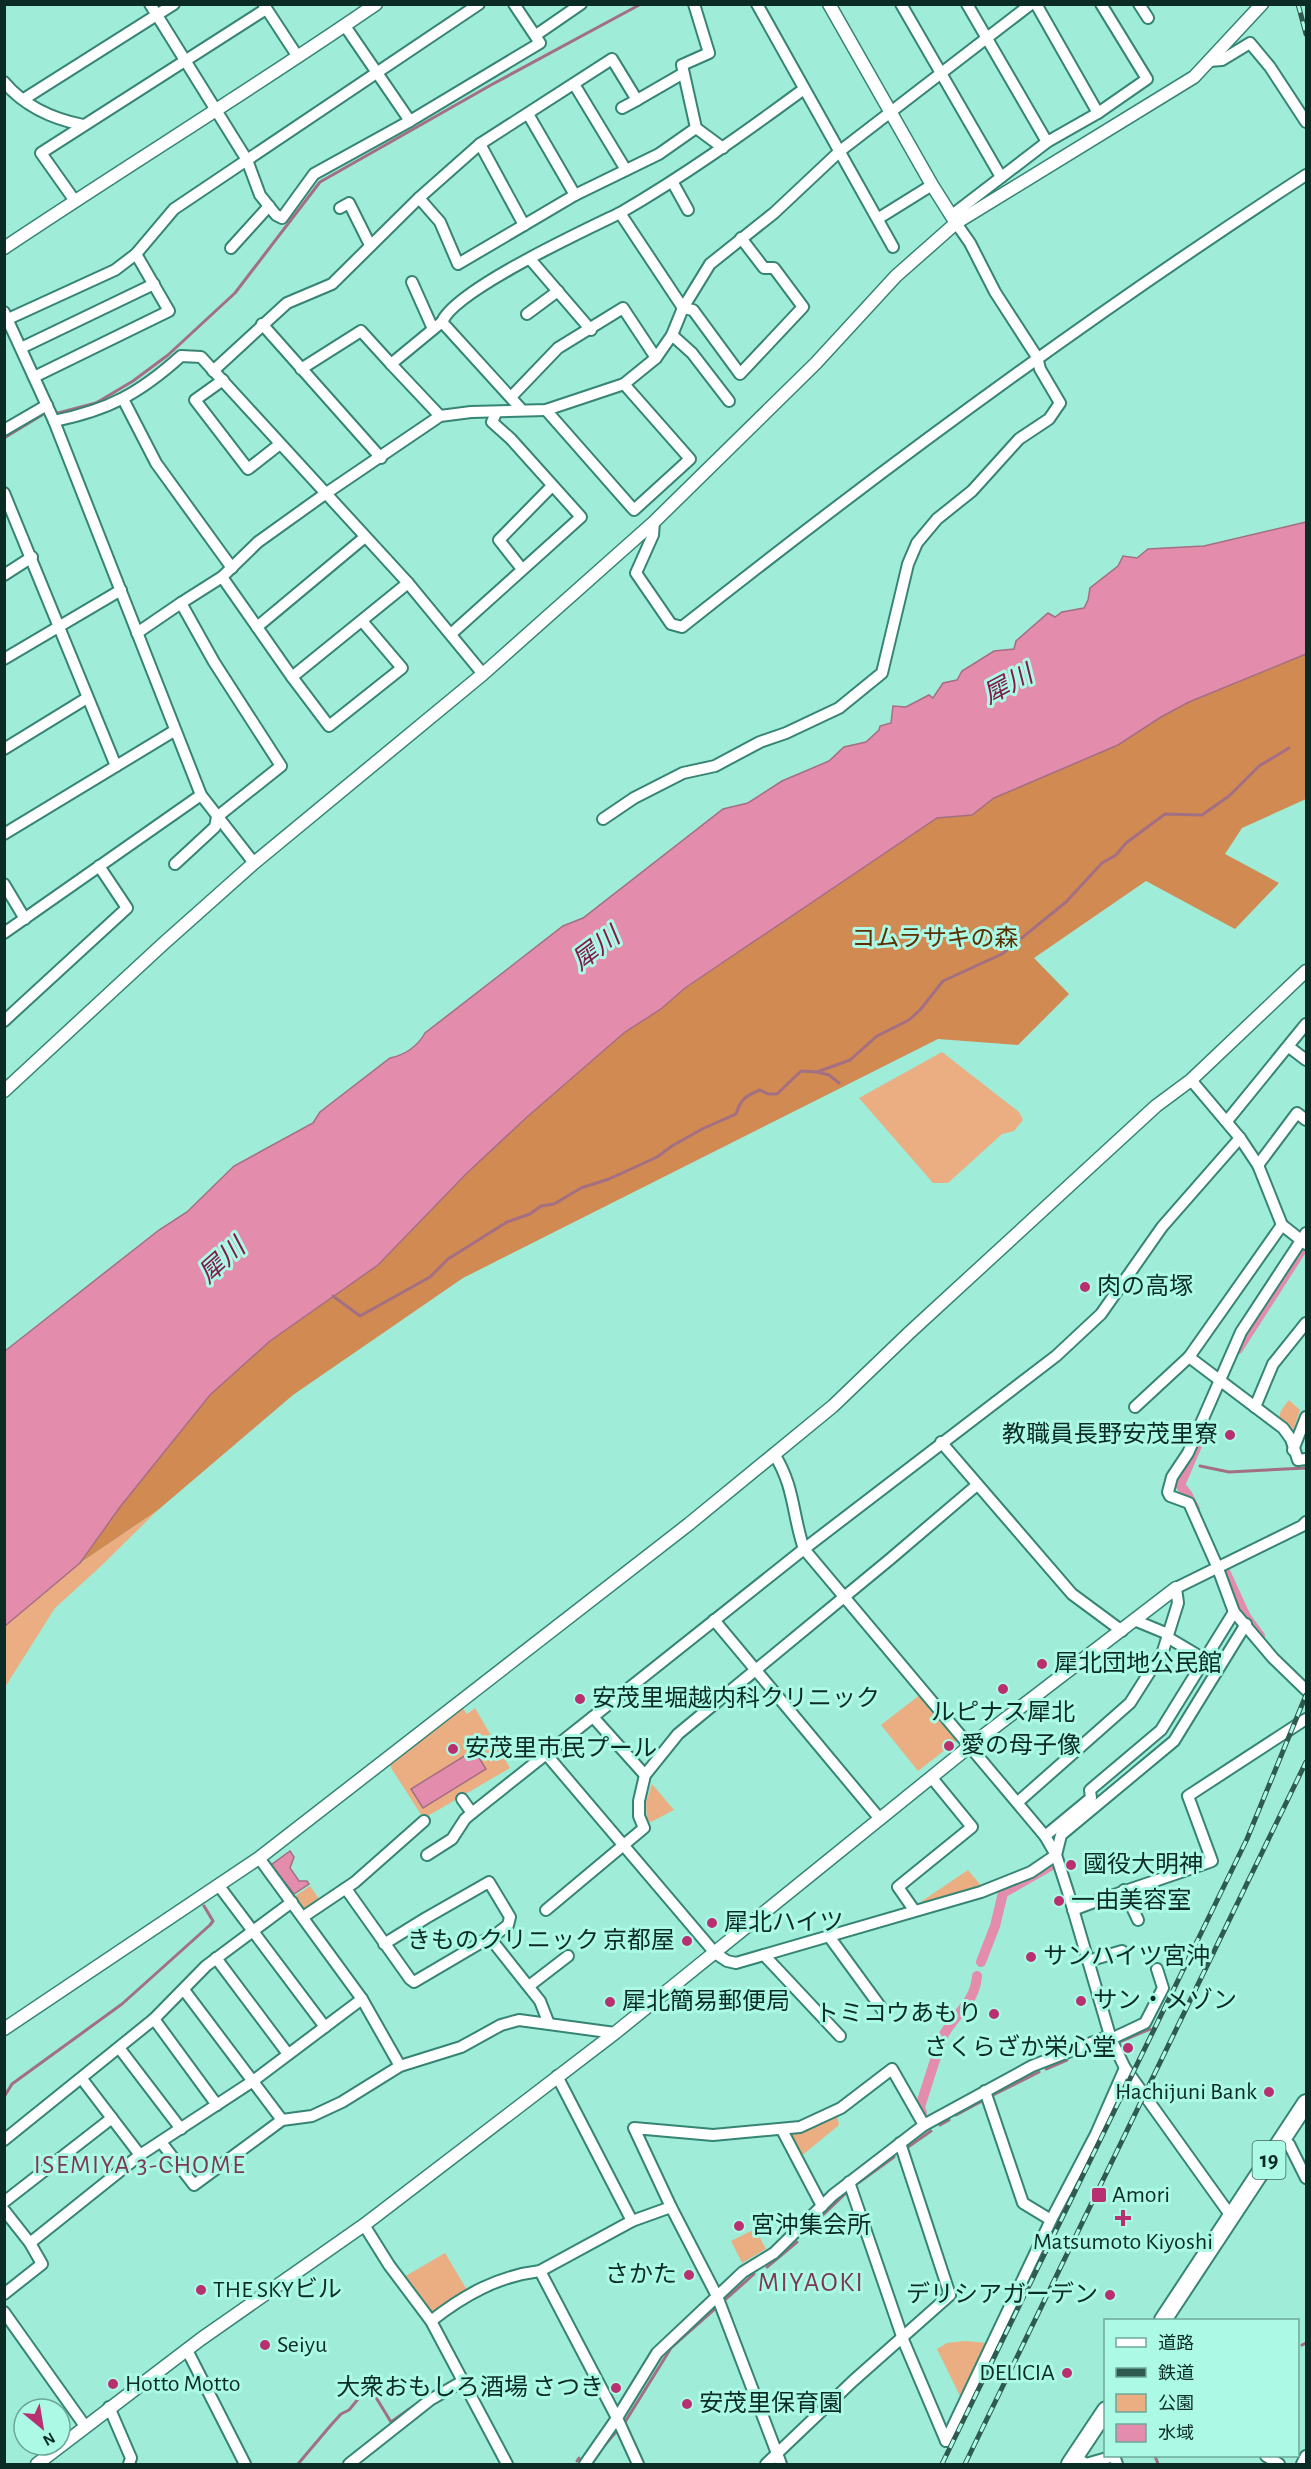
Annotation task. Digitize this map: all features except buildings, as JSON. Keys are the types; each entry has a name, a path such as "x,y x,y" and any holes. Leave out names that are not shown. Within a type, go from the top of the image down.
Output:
{"highway":[{"name":"19","path":"1166,2319 1306,2103"},
{"path":"1073,2461 1104,2413"}],"street":[{"path":"150,4 247,160 260,195 276,215 282,218 314,174 410,121 540,44 514,4"},
{"path":"24,99 174,4"},
{"path":"4,248 376,4"},
{"path":"254,863 201,795 54,421 6,316 98,279 136,254 174,209 479,4"},
{"path":"536,35 581,4"},
{"path":"694,4 709,53 682,65 682,74 696,128 723,148"},
{"path":"757,4 879,218 893,247"},
{"path":"603,819 634,798 683,773 715,766 760,742 786,733 839,708 882,673 908,564 917,543 938,519 972,491 1019,439 1049,419 1060,403 1040,369 1037,357 995,292 970,243 932,184 829,4"},
{"path":"901,4 1001,177"},
{"path":"967,4 1047,142"},
{"path":"137,633 222,578 258,542 440,416 471,412 546,410 624,384 656,358 672,335 682,308 710,264 774,213 840,151 1034,4 1098,113"},
{"path":"4,1091 254,863 483,674 654,522 816,363 896,276 1001,177 1047,142 1098,113 1147,79 1101,4"},
{"path":"1139,4 1148,18"},
{"path":"954,219 1194,77 1262,4"},
{"path":"75,201 41,153 265,7 298,57"},
{"path":"345,26 410,121"},
{"path":"1209,62 1222,60 1250,43 1270,67 1306,122"},
{"path":"213,371 287,303 332,284 419,198 480,144 612,59 637,100"},
{"path":"622,108 682,74"},
{"path":"4,82 34,107 59,120 83,125"},
{"path":"574,84 626,170"},
{"path":"391,364 442,322 445,314 471,292 673,183 804,89"},
{"path":"528,114 575,195"},
{"path":"419,198 440,222 458,264 575,195 659,154 696,128"},
{"path":"480,144 524,225"},
{"path":"654,522 653,536 636,573 671,624 682,627 780,549 1037,357 1218,232 1306,175"},
{"path":"673,183 688,210"},
{"path":"879,218 932,184"},
{"path":"349,203 370,245"},
{"path":"231,248 269,206"},
{"path":"620,213 682,308 693,310 740,374 803,307 774,268 764,268 741,238"},
{"path":"33,377 169,311 136,254"},
{"path":"531,259 591,330"},
{"path":"412,282 433,330"},
{"path":"21,348 154,284"},
{"path":"527,314 558,291"},
{"path":"512,396 558,348 591,330 622,308 656,358"},
{"path":"442,322 512,396 522,410"},
{"path":"262,324 381,458"},
{"path":"301,369 362,331 440,416"},
{"path":"672,335 692,353 729,400"},
{"path":"54,421 88,414 123,399 152,382 182,356 201,357 408,583 483,674"},
{"path":"223,380 195,400 248,469 280,444"},
{"path":"546,410 634,510 690,459 624,384"},
{"path":"123,399 156,463 232,568"},
{"path":"4,430 47,405"},
{"path":"451,634 581,517 511,439 492,422 496,413"},
{"path":"522,569 498,540 552,486"},
{"path":"4,493 116,766"},
{"path":"257,627 365,537"},
{"path":"4,575 32,557"},
{"path":"222,578 329,726 402,668 362,621"},
{"path":"292,677 408,583"},
{"path":"4,659 121,590"},
{"path":"175,864 215,827 217,817 281,766 214,662 181,603"},
{"path":"4,749 87,698"},
{"path":"4,834 174,731"},
{"path":"4,933 201,795"},
{"path":"4,1021 127,908 99,866"},
{"path":"4,884 26,919"},
{"path":"4,2029 259,1858 774,1454 833,1406 1156,1106 1191,1080 1306,971"},
{"path":"1227,1121 1306,1024"},
{"path":"1289,1047 1306,1060"},
{"path":"1191,1080 1227,1121 1258,1165 1282,1225 1305,1239 1241,1332 1188,1453 1172,1478 1168,1492 1170,1496 1189,1503 1217,1566 1234,1612 1273,1658 1306,1690"},
{"path":"1258,1165 1297,1113 1306,1120"},
{"path":"427,1855 453,1839 465,1820 472,1814 714,1620 941,1442 1056,1356 1101,1314 1162,1227 1240,1138"},
{"path":"1135,1407 1189,1358 1282,1225"},
{"path":"1255,1407 1272,1364 1306,1323"},
{"path":"1189,1358 1283,1428 1291,1439 1298,1460 1306,1459"},
{"path":"1293,1450 1306,1417"},
{"path":"941,1442 1072,1594 1122,1631"},
{"path":"774,1454 786,1472 793,1494 804,1549 1045,1836 1056,1855 1110,2037 1125,2068 1231,2216"},
{"path":"546,1910 644,1828 639,1816 639,1801 645,1775 678,1734 977,1485"},
{"path":"36,2464 187,2350 364,2225 615,2033 970,1746 1176,1588 1306,1522"},
{"path":"1018,1802 1130,1703 1163,1651 1178,1603 1176,1588"},
{"path":"1045,1836 1091,1798 1090,1790 1161,1730 1234,1612"},
{"path":"714,1620 880,1820"},
{"path":"1134,1620 1167,1636 1204,1659"},
{"path":"546,1754 715,1953 727,1961 736,1963 981,1892 1031,1872 1056,1855 1061,1835 1174,1741 1246,1624"},
{"path":"593,1717 645,1775"},
{"path":"1073,1910 1124,1890 1212,1861 1188,1796 1306,1719"},
{"path":"914,1910 898,1887 972,1827 932,1778"},
{"path":"462,1799 472,1814"},
{"path":"303,1917 345,1889 424,1821"},
{"path":"259,1858 362,1999 400,2066"},
{"path":"345,1889 384,1944 414,1982 490,1938 508,1925 510,1917 489,1882 384,1944"},
{"path":"219,1886 325,2027"},
{"path":"1124,1890 1138,1920"},
{"path":"4,2140 120,2049 216,1958 292,1902"},
{"path":"828,1935 882,2009"},
{"path":"490,1938 540,2001 549,2024"},
{"path":"1088,1961 1122,1951"},
{"path":"764,1955 840,2036"},
{"path":"529,1986 568,1956"},
{"path":"216,1958 288,2054"},
{"path":"585,2464 617,2418 657,2353 743,2272 774,2253 849,2182 924,2125 1032,2066 1145,2023 1163,1988 1157,1970"},
{"path":"184,1990 282,2120"},
{"path":"30,2243 140,2155 253,2081 362,1999"},
{"path":"154,2019 217,2104"},
{"path":"161,2142 194,2185 282,2120 312,2116 342,2102 400,2066 461,2048 501,2025 519,2020 615,2033"},
{"path":"120,2049 181,2129"},
{"path":"849,2182 903,2336 946,2442 1051,2220 1096,2134 1125,2068"},
{"path":"781,2464 717,2295 671,2207 634,2128 713,2135 800,2127 841,2108 892,2069 924,2125"},
{"path":"557,2076 632,2221"},
{"path":"82,2079 140,2155"},
{"path":"985,2091 1023,2203 1051,2220"},
{"path":"4,2202 112,2118"},
{"path":"782,2130 822,2206"},
{"path":"1282,2140 1289,2144 1306,2178"},
{"path":"766,2464 950,2295 900,2143"},
{"path":"431,2321 471,2292 525,2273 540,2271 632,2221 671,2207"},
{"path":"4,2210 30,2243 42,2264 4,2294"},
{"path":"364,2225 389,2265 431,2321 507,2464"},
{"path":"540,2271 617,2418 638,2464"},
{"path":"4,2312 85,2426"},
{"path":"187,2350 245,2464"},
{"path":"349,2464 430,2400 463,2382"},
{"path":"109,2408 131,2458 129,2464"},
{"path":"1302,2464 1306,2456"},
{"path":"1073,2461 1086,2464 1110,2457"}],"green space":[{"name":"コムラサキの森","path":"1306,654 1306,799 1242,828 1225,854 1279,883 1235,929 1146,881 1034,958 1069,994 1018,1045 938,1039 463,1278 293,1395 158,1510 80,1563 120,1507 210,1395 270,1341 378,1265 466,1174 527,1117 625,1032 661,1009 685,988 937,818 972,815 994,798 1118,745 1189,702"},
{"path":"942,1052 1019,1112 1023,1120 1014,1131 1002,1134 948,1183 933,1183 859,1098"},
{"path":"1289,1400 1300,1410 1293,1431 1287,1430 1280,1418 1280,1412"},
{"path":"158,1510 55,1608 5,1687 5,1626 80,1563"},
{"path":"921,1694 959,1739 918,1771 881,1725"},
{"name":"安茂里市民プール","path":"462,1707 467,1714 475,1708 510,1768 426,1817 422,1816 391,1768 390,1762"},
{"path":"652,1784 674,1810 651,1822 647,1821 646,1802"},
{"path":"968,1870 983,1888 923,1905 922,1901"},
{"path":"310,1886 320,1900 307,1909 302,1909 294,1897"},
{"path":"837,2116 839,2125 800,2157 789,2137"},
{"path":"755,2229 766,2249 742,2263 731,2241"},
{"path":"445,2253 467,2290 433,2315 404,2277"},
{"path":"965,2341 987,2343 961,2398 937,2349 947,2343"}],"water":[{"name":"犀川","path":"1306,522 1306,654 1189,702 1118,745 994,798 972,815 937,818 685,988 661,1009 625,1032 527,1117 466,1174 378,1265 270,1341 210,1395 120,1507 80,1563 5,1626 5,1351 159,1230 187,1212 234,1166 313,1123 320,1112 390,1058 410,1049 425,1033 563,926 583,918 723,809 748,803 782,781 829,761 844,747 866,742 879,730 880,726 891,723 893,706 906,707 929,695 933,698 943,683 957,680 962,671 994,651 1014,649 1016,641 1048,613 1055,617 1062,612 1084,608 1090,588 1118,566 1123,556 1137,558 1148,549 1204,546"},
{"path":"474,1750 486,1769 423,1808 411,1789"},
{"path":"290,1851 294,1857 290,1868 299,1881 307,1881 309,1884 294,1894 271,1865"}],"waterway":[{"path":"58,413 96,403 133,381 168,355 235,293 320,182 491,85 641,4"},
{"path":"4,438 42,415"},
{"path":"333,1296 360,1316 430,1277 448,1259 507,1222 530,1214 541,1206 554,1204 581,1188 609,1179 657,1157 702,1129 736,1114 742,1101 751,1094 760,1090 768,1094 777,1094 801,1071 817,1072 850,1060 877,1036 909,1020 943,981 1002,954 1066,902 1102,863 1116,855 1126,843 1165,814 1202,815 1229,796 1259,766 1289,748"},
{"path":"817,1072 829,1075 839,1083"},
{"path":"1238,1349 1306,1243"},
{"path":"1195,1509 1180,1485 1198,1443"},
{"path":"1200,1466 1229,1472 1306,1468"},
{"path":"1224,1569 1246,1617 1260,1636"},
{"path":"981,1962 995,1926 1003,1893 1052,1865"},
{"path":"4,2097 12,2084 122,2004 210,1925 213,1921 204,1906"},
{"path":"922,2113 920,2107 942,2038 968,2002 977,1976"},
{"path":"1119,2042 1150,2029"},
{"path":"1077,2057 1104,2046"},
{"path":"1046,2069 1067,2060"},
{"path":"991,2096 1039,2072"},
{"path":"956,2115 984,2100"},
{"path":"940,2125 949,2120"},
{"path":"908,2147 931,2131"},
{"path":"858,2183 894,2157"},
{"path":"807,2230 846,2193"},
{"path":"767,2267 797,2242"},
{"path":"726,2299 754,2274"},
{"path":"625,2422 671,2348 716,2308"},
{"path":"1302,2345 1306,2343"},
{"path":"298,2464 341,2414 349,2410 369,2386 391,2422 422,2400"},
{"path":"602,2448 617,2431"},
{"path":"1155,2457 1158,2464"}],"railway":[{"path":"1298,4 1306,34"},
{"path":"942,2464 1247,1839 1306,1695"},
{"path":"965,2464 1306,1762"}],"place":[{"name":"肉の高塚","path":"1085,1287"},
{"name":"教職員長野安茂里寮","path":"1230,1435"},
{"name":"犀北団地公民館","path":"1042,1664"},
{"name":"ルピナス犀北","path":"1003,1689"},
{"name":"安茂里堀越内科クリニック","path":"580,1699"},
{"name":"愛の母子像","path":"949,1746"},
{"name":"安茂里市民プール","path":"453,1749"},
{"name":"國役大明神","path":"1071,1865"},
{"name":"一由美容室","path":"1059,1901"},
{"name":"犀北ハイツ","path":"712,1923"},
{"name":"きものクリニック 京都屋","path":"687,1941"},
{"name":"サンハイツ宮沖","path":"1031,1957"},
{"name":"サン・メゾン","path":"1081,2001"},
{"name":"犀北簡易郵便局","path":"610,2002"},
{"name":"トミコウあもり","path":"994,2014"},
{"name":"さくらざか栄心堂","path":"1128,2048"},
{"name":"Hachijuni Bank","path":"1269,2092"},
{"name":"Amori","path":"1099,2195"},
{"name":"Matsumoto Kiyoshi","path":"1123,2218"},
{"name":"宮沖集会所","path":"739,2226"},
{"name":"さかた","path":"689,2275"},
{"name":"THE SKYビル","path":"201,2290"},
{"name":"デリシアガーデン","path":"1110,2295"},
{"name":"Seiyu","path":"265,2345"},
{"name":"DELICIA","path":"1067,2373"},
{"name":"Hotto Motto","path":"113,2384"},
{"name":"大衆おもしろ酒場 さつき","path":"616,2388"},
{"name":"安茂里保育園","path":"687,2404"}],"district":[{"name":"ISEMIYA 3-CHOME","path":"140,2165"},
{"name":"MIYAOKI","path":"811,2282"}]}
